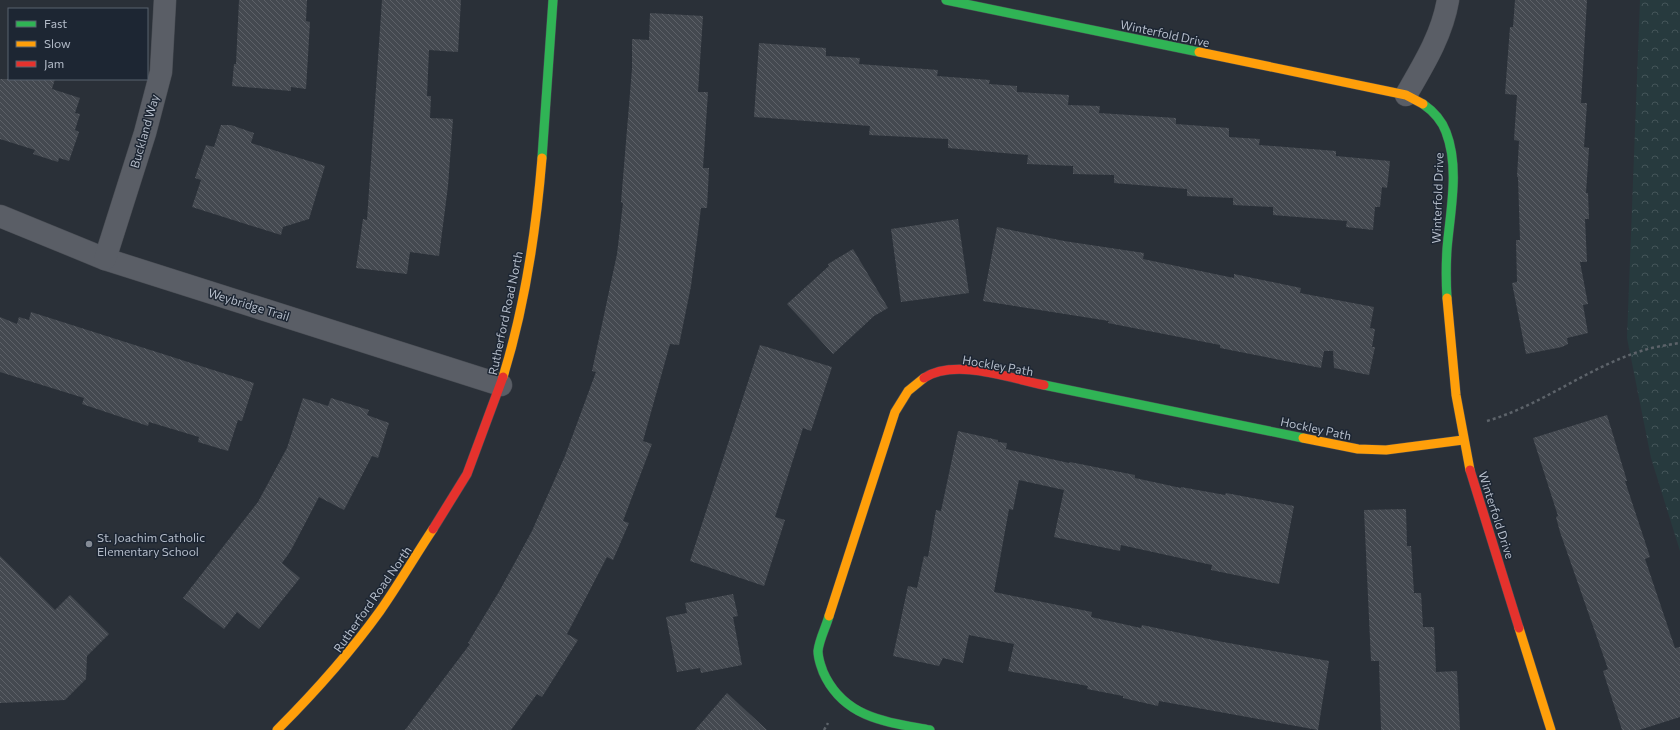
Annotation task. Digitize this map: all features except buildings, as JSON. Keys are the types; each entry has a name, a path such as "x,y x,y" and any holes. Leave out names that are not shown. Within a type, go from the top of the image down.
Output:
{"street":[{"name":"Buckland Way","path":"105,259 145,133 161,72 165,0"},
{"name":"Rutherford Road North","path":"280,729 313,695 338,666 417,557 466,477 501,385 524,292 534,235 540,177 553,0"},
{"name":"Winterfold Drive","path":"946,0 1406,95 1426,104 1437,117 1446,131 1450,146 1451,172 1446,263 1448,326 1463,440 1471,472 1552,730"},
{"path":"1406,95 1432,52 1442,24 1448,0"},
{"name":"Weybridge Trail","path":"0,216 105,259 501,385"},
{"name":"Hockley Path","path":"930,730 874,718 848,706 837,698 827,681 821,667 818,652 895,412 902,397 920,379 943,370 971,370 1358,449 1386,450 1463,440"}],"path":[{"path":"1481,422 1533,404 1588,374 1641,351 1680,343"},
{"path":"824,730 829,721"}],"green space":[{"path":"1640,0 1680,0 1680,551 1651,458 1627,338"}],"traffic: fast":[{"path":"542,158 553,0"},
{"path":"946,0 1199,52"},
{"path":"1423,104 1437,116 1442,124 1450,146 1452,160 1453,190 1447,255 1447,298"},
{"path":"1044,385 1303,438"},
{"path":"829,616 820,642 818,654 820,664 835,692 846,702 870,716 884,721 930,730"}],"traffic: slow":[{"path":"1199,52 1406,95 1423,104"},
{"path":"503,377 518,323 533,241 542,158"},
{"path":"1447,298 1456,395 1470,470"},
{"path":"829,616 895,412 908,391 924,378"},
{"path":"1303,438 1358,449 1386,450 1463,440"},
{"path":"277,730 331,673 356,643 387,601 433,529"},
{"path":"1519,628 1551,730"}],"traffic: jam":[{"path":"924,378 937,372 966,370 999,374 1044,385"},
{"path":"433,529 467,474 503,377"},
{"path":"1470,470 1519,628"}],"place":[{"name":"St. Joachim Catholic Elementary School","path":"89,544"}]}
